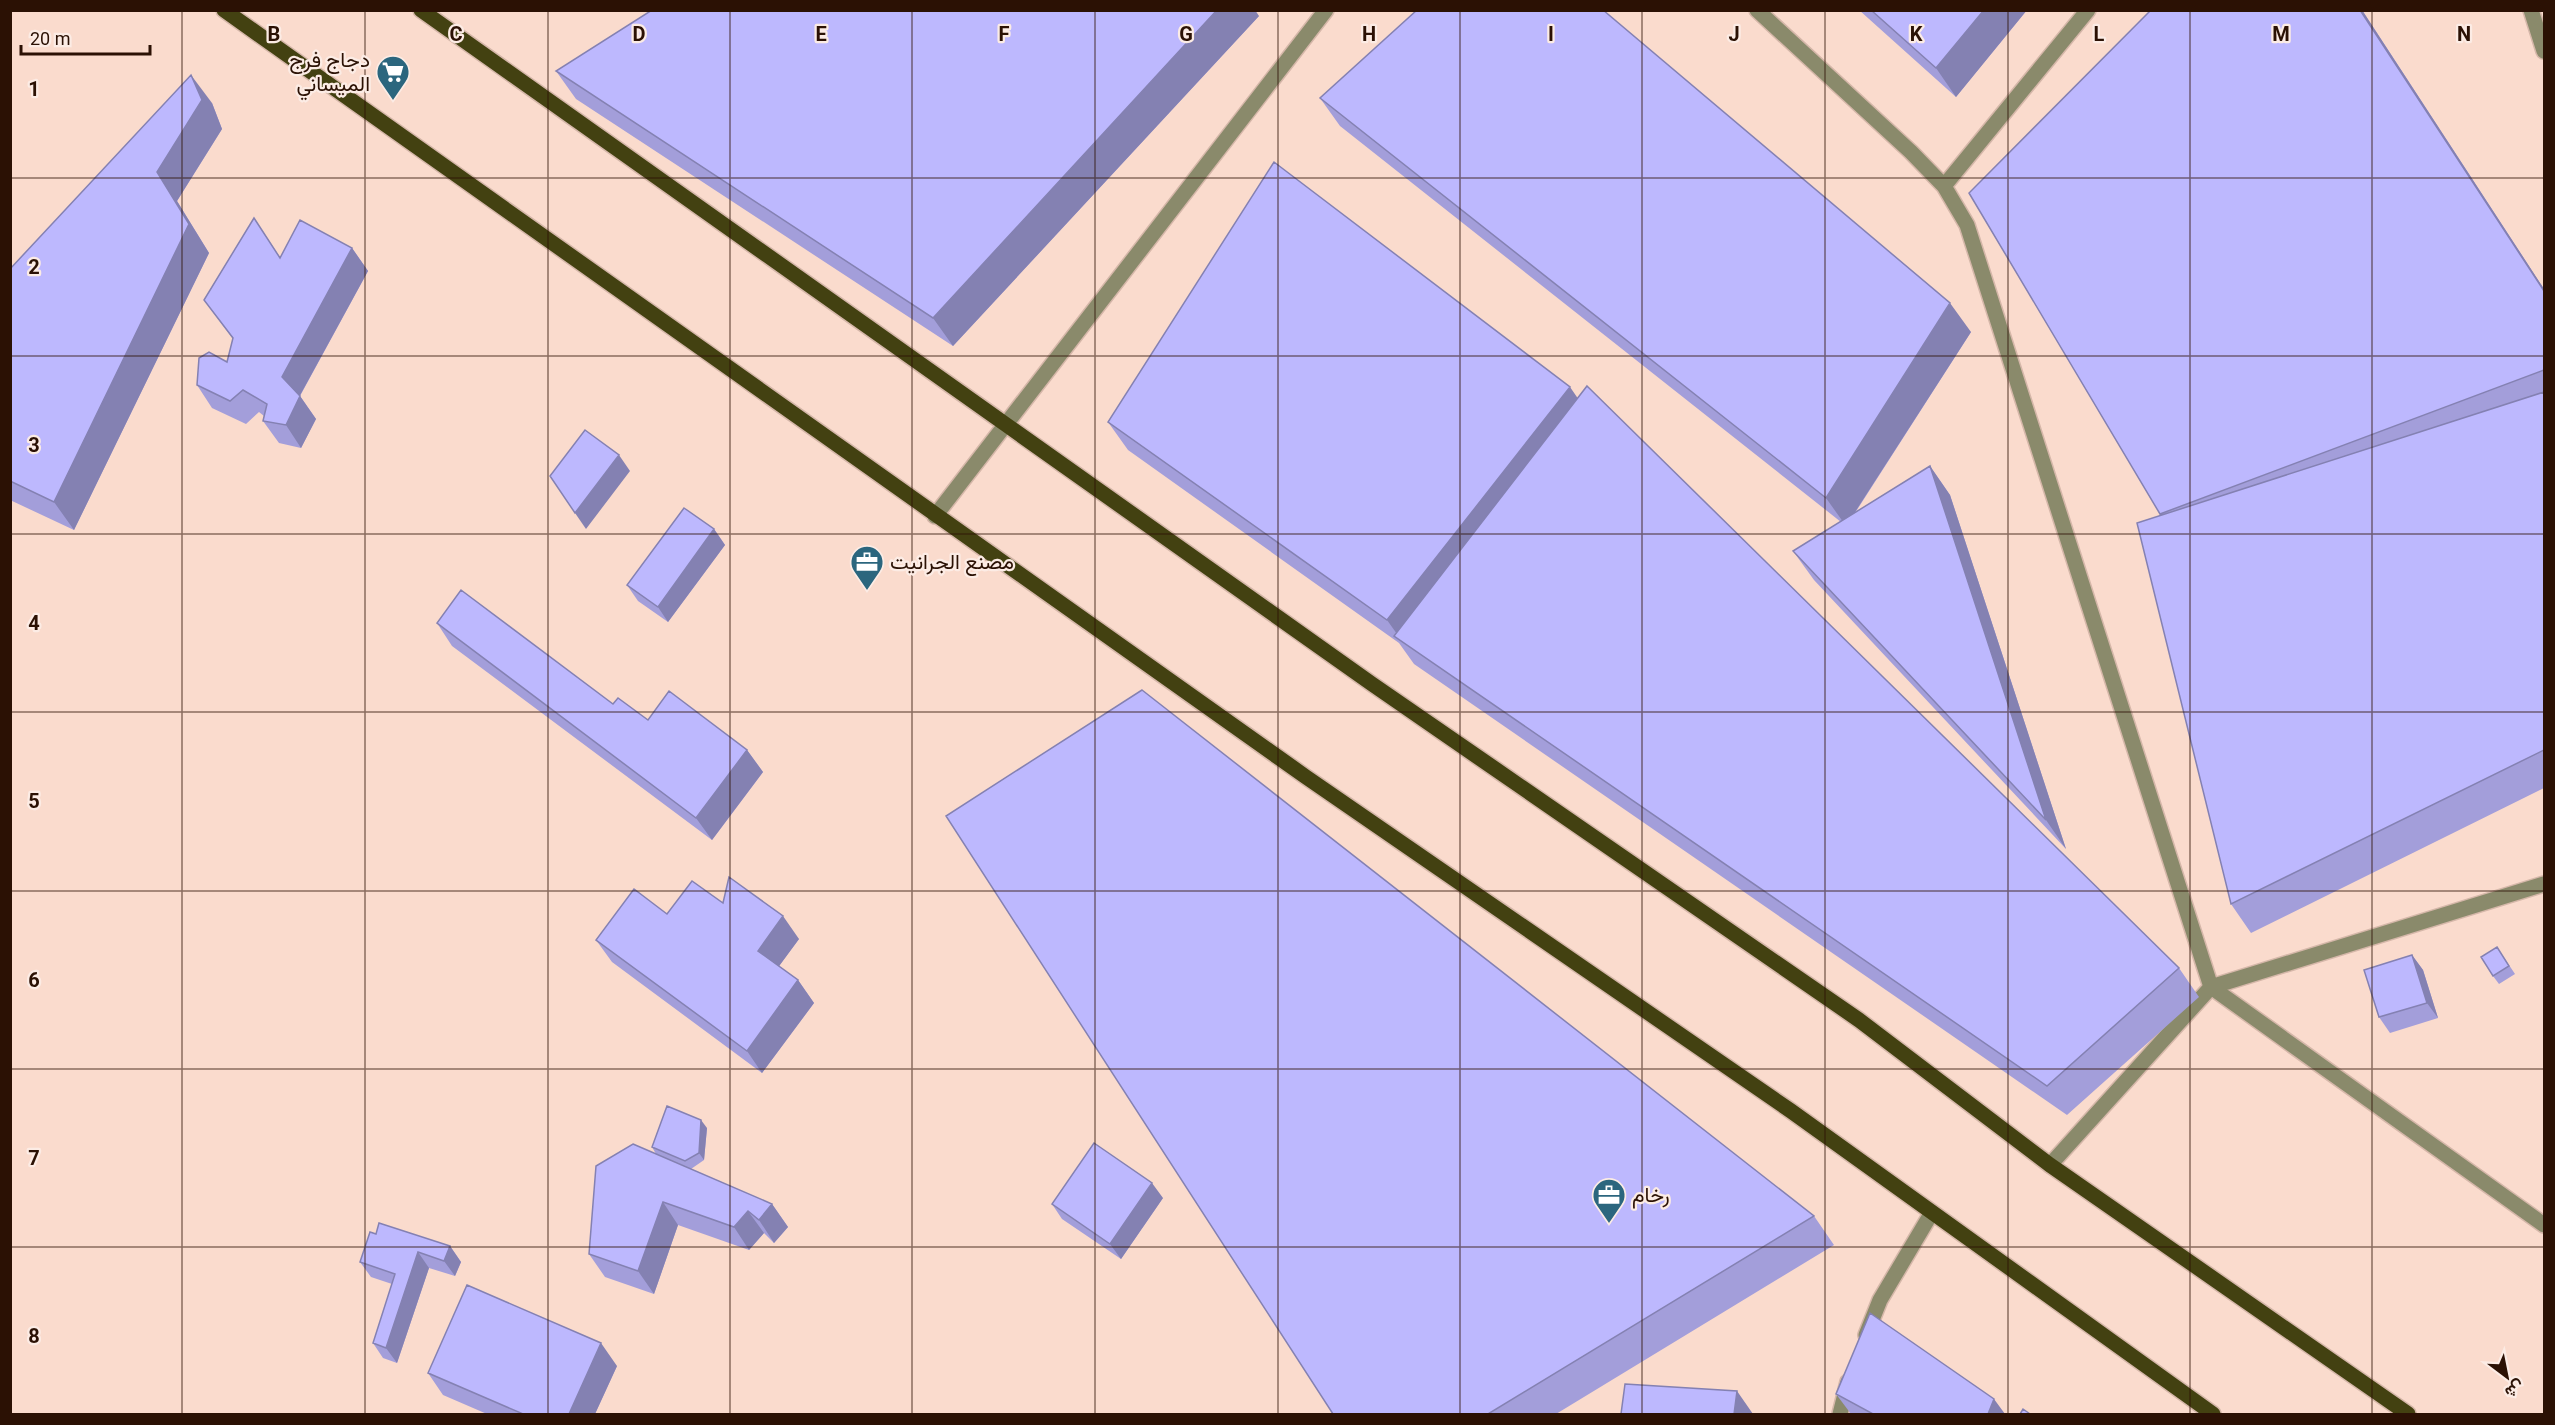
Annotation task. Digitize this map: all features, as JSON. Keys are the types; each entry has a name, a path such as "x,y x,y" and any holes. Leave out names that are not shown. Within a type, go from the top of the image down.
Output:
{"main road":[{"path":"224,10 1297,771 1782,1105 2213,1414"},
{"path":"421,10 1371,684 1859,1020 2050,1165 2408,1414"}],"street":[{"path":"935,516 1326,10"},
{"path":"1757,10 1944,186 1967,225 2211,987 2544,1225"},
{"path":"1944,186 2088,10"},
{"path":"2531,10 2544,51"},
{"path":"2050,1165 2211,987 2544,884"},
{"path":"1863,1344 1880,1300 1931,1214"},
{"path":"1840,1414 1845,1388 1854,1366"}],"building":[{"path":"652,10 1217,10 933,318 556,71"},
{"path":"1417,10 1603,10 1950,303 1826,498 1320,98"},
{"path":"1871,10 1984,10 1936,68"},
{"path":"2151,10 2360,10 2544,291 2544,370 2160,514 1969,193"},
{"path":"191,75 202,100 157,172 189,224 54,502 10,481 10,269"},
{"path":"1274,162 1570,387 1387,620 1108,422"},
{"path":"254,218 280,258 300,220 352,248 282,377 300,396 286,425 263,421 267,404 243,390 230,401 197,385 199,358 209,352 227,362 233,338 204,300"},
{"path":"1587,386 2179,968 2047,1086 1394,636"},
{"path":"2544,392 2544,750 2231,904 2137,523"},
{"path":"585,430 619,455 575,513 550,476"},
{"path":"1930,466 2046,820 1793,551"},
{"path":"684,508 714,529 658,607 627,585"},
{"path":"461,590 613,704 618,698 648,720 669,691 747,750 696,818 437,623"},
{"path":"1142,690 1814,1216 1488,1414 1333,1414 946,816"},
{"path":"729,877 783,916 758,951 798,980 747,1051 596,940 634,889 667,914 692,881 723,903"},
{"path":"2497,947 2509,966 2493,976 2481,957"},
{"path":"2412,955 2427,1003 2379,1017 2364,970"},
{"path":"667,1106 701,1120 699,1153 685,1161 652,1147"},
{"path":"1094,1143 1152,1183 1110,1244 1052,1204"},
{"path":"633,1144 772,1204 759,1220 748,1211 734,1227 663,1202 638,1271 589,1254 596,1166"},
{"path":"379,1223 450,1246 444,1261 418,1252 386,1348 373,1343 395,1274 360,1262 370,1232 376,1234"},
{"path":"467,1285 601,1343 569,1414 523,1414 428,1373"},
{"path":"1870,1313 1994,1399 1988,1414 1873,1414 1836,1394"},
{"path":"1625,1384 1737,1391 1734,1414 1621,1414"},
{"path":"2023,1409 2030,1414 2020,1414"}],"place":[{"name":"دجاج فرج الميساني","path":"393,101"},
{"name":"مصنع الجرانيت","path":"867,591"},
{"name":"رخام","path":"1609,1224"}]}
